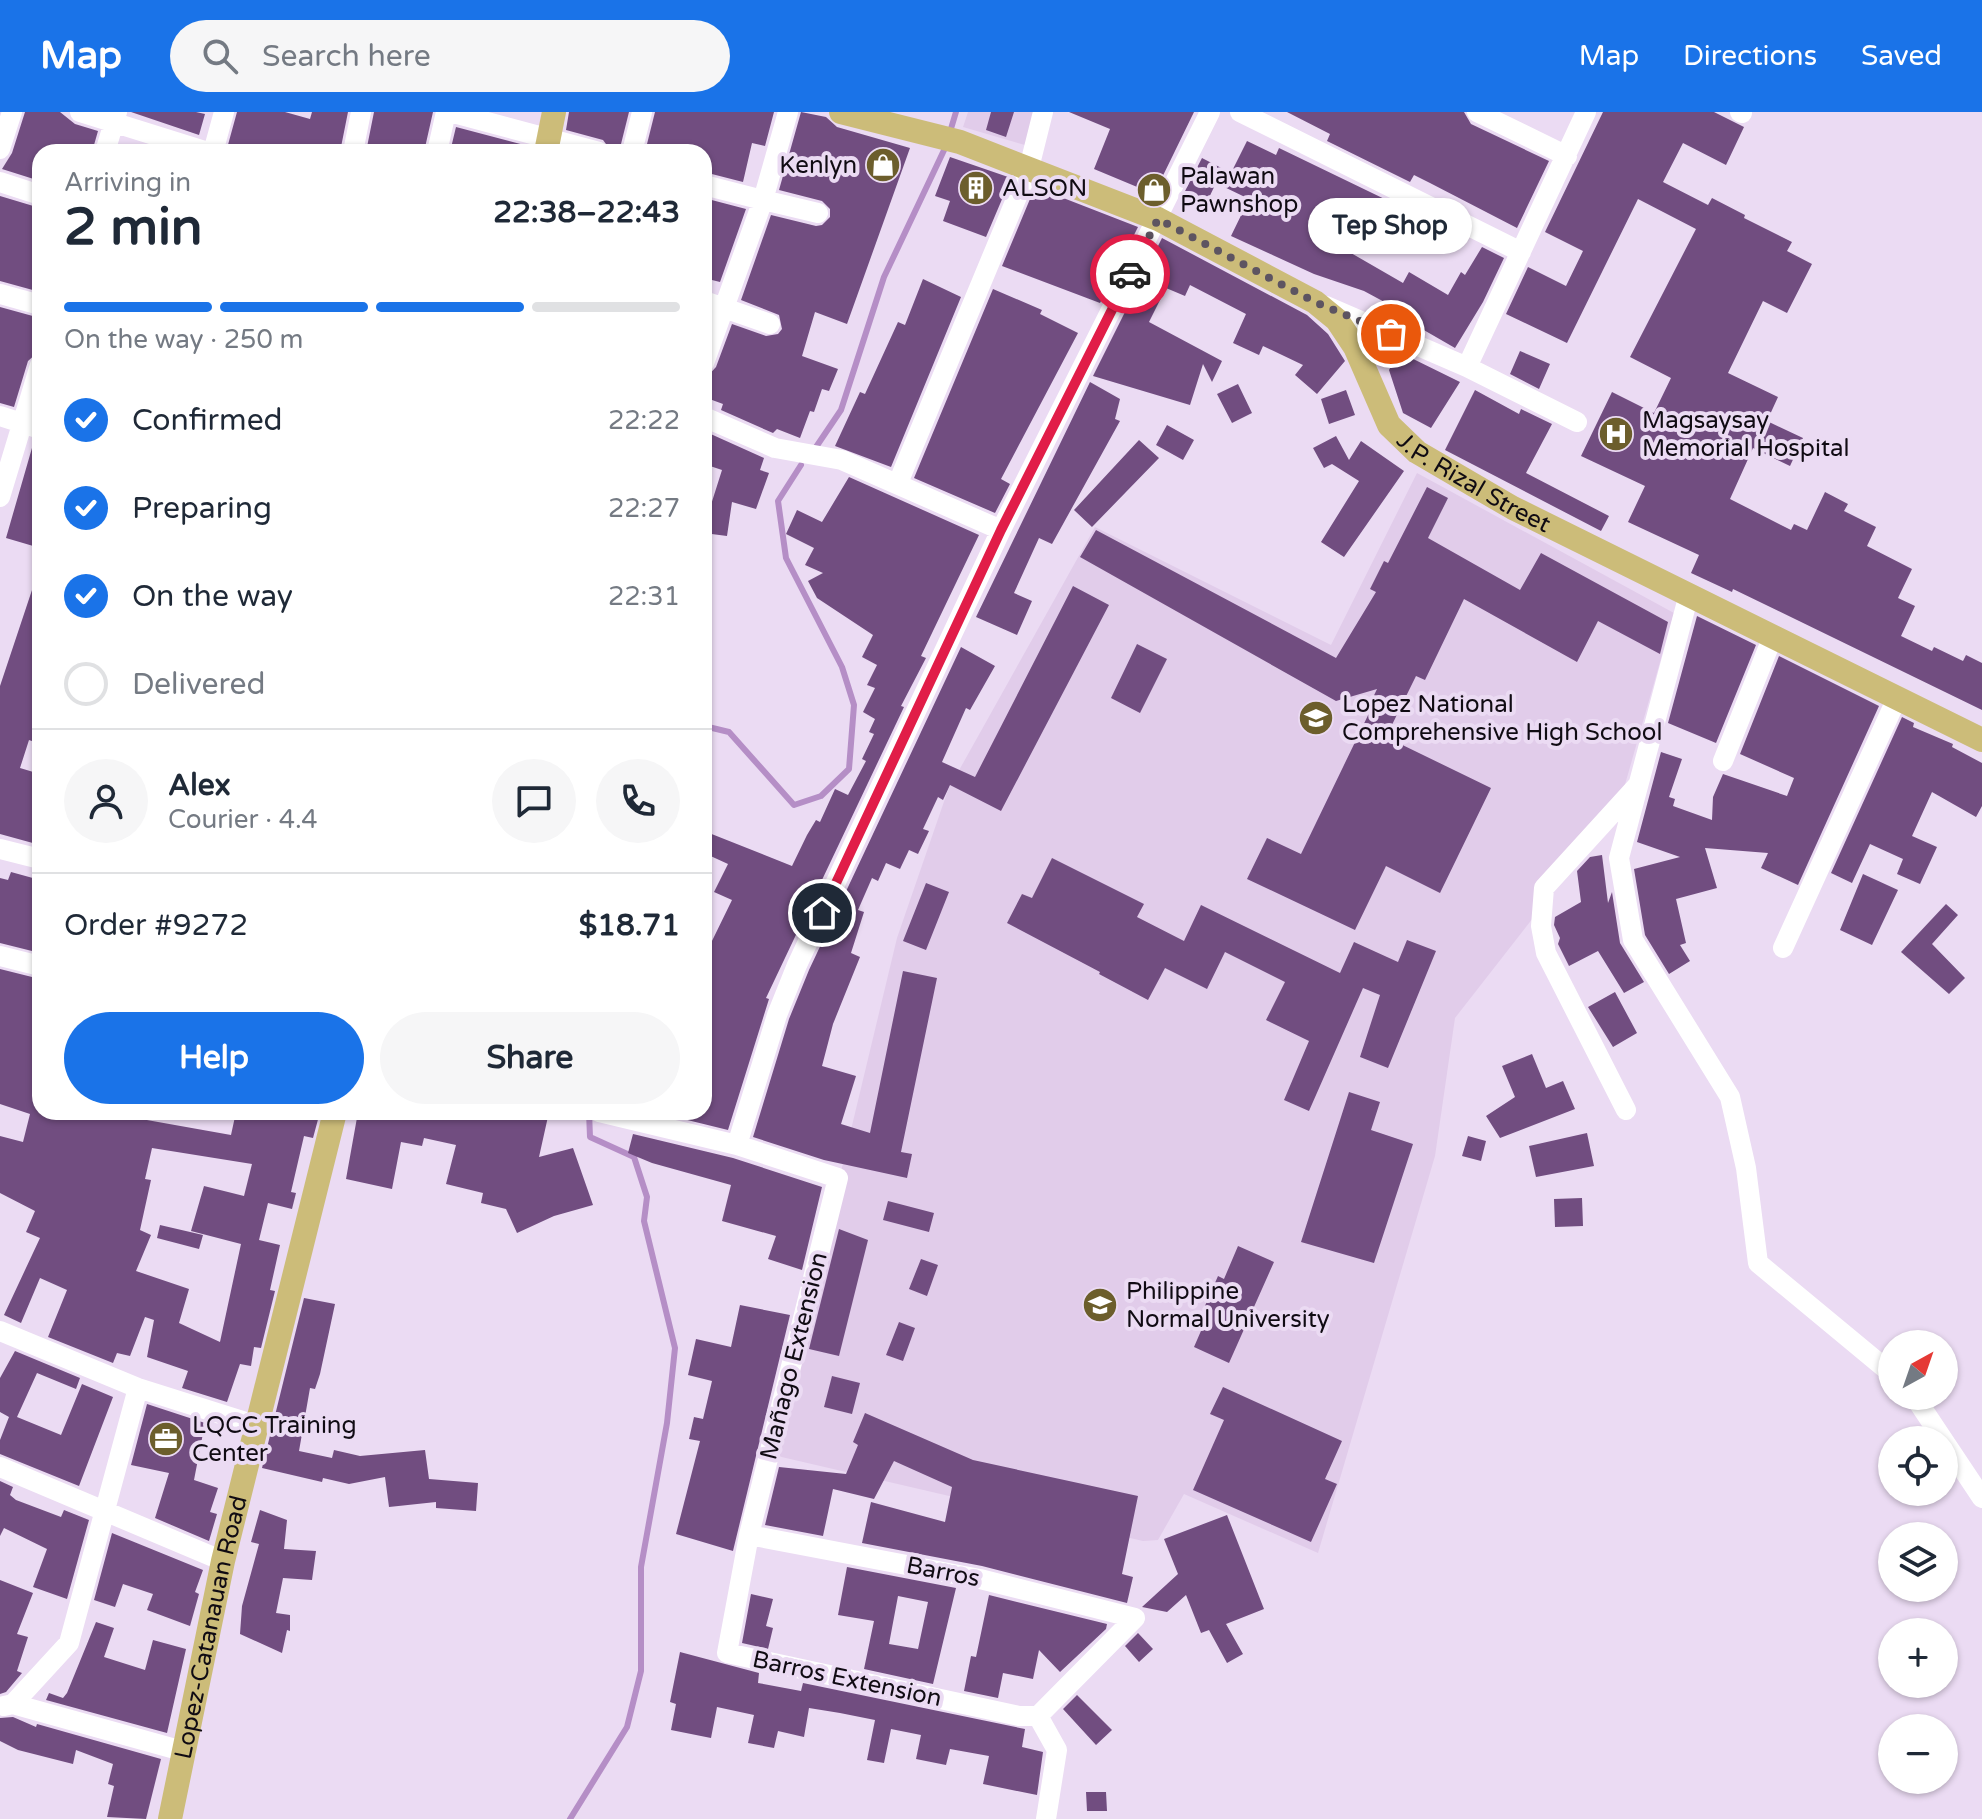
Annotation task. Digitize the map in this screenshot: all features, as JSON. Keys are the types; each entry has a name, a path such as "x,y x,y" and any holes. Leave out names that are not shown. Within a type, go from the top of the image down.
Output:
{"main road":[{"path":"548,144 554,112"},
{"name":"J.P. Rizal Street","path":"841,112 960,142 1158,219 1315,302 1343,329 1355,347 1389,425 1417,452 1513,508 1982,740"},
{"name":"Lopez-Catanauan Road","path":"170,1819 223,1561 333,1120"}],"street":[{"path":"0,149 12,112"},
{"path":"80,112 115,117 189,144"},
{"path":"214,144 224,112"},
{"path":"355,144 361,112"},
{"path":"439,144 448,112 548,144"},
{"path":"634,144 642,112"},
{"path":"712,343 763,200 788,112"},
{"path":"898,483 1029,168 1043,112"},
{"path":"634,1120 737,1145 777,1015 797,965 1001,530 1210,112"},
{"path":"1240,112 1521,252"},
{"path":"1477,112 1567,156"},
{"path":"1467,367 1586,112"},
{"path":"107,144 115,117"},
{"path":"0,182 32,192"},
{"path":"712,187 818,213"},
{"path":"0,294 32,303"},
{"path":"1315,302 1467,367 1577,422"},
{"path":"712,304 770,324"},
{"path":"0,416 31,426 0,497"},
{"path":"712,420 775,448 842,460 1001,530"},
{"path":"1689,594 1619,858 1633,940 1730,1097 1746,1168 1758,1263 1878,1362"},
{"path":"1723,761 1773,636"},
{"path":"1783,948 1897,698"},
{"path":"1626,1110 1546,953 1541,926 1544,888 1638,784"},
{"path":"0,849 32,857"},
{"path":"0,956 32,964"},
{"name":"Mañago Extension","path":"737,1145 838,1178 749,1535"},
{"path":"0,1331 138,1388 255,1425"},
{"path":"5,1708 69,1643 138,1388"},
{"path":"1923,1410 1982,1498"},
{"path":"0,1467 223,1561"},
{"name":"Barros","path":"749,1535 980,1579 1135,1618 1038,1716"},
{"name":"Barros Extension","path":"749,1535 727,1653 1019,1716 1038,1716"},
{"path":"5,1708 186,1752"},
{"path":"1038,1716 1057,1750 1046,1819"}],"shaded area":[{"path":"968,112 1034,112 1025,145 963,127"},
{"name":"Philippine Normal University","path":"1417,473 1674,613 1618,809 1455,1018 1435,1156 1318,1553 1184,1494 1158,1540 1143,1541 773,1455 897,938 948,790 1095,527 1331,645"}],"building":[{"path":"25,112 60,112 75,124 98,131 94,144 32,144 32,178 2,169 12,153"},
{"path":"131,112 196,112 205,114 199,135"},
{"path":"237,112 285,112 310,119 312,112 348,112 342,144 228,144"},
{"path":"374,112 433,112 426,144 368,144"},
{"path":"569,112 629,112 621,144 606,144 603,140 566,130"},
{"path":"655,112 774,112 765,146 752,143 743,182 712,174 712,144 647,144"},
{"path":"801,112 826,117 837,127 910,148 847,324 815,312 802,356 838,369 829,391 822,389 800,438 777,429 773,433 721,410 723,404 712,400 712,371 732,324 766,336 778,334 782,329 779,315 741,300 771,215 816,226 822,225 830,217 830,209 822,201 779,190"},
{"path":"991,112 1014,112 1006,137 986,130"},
{"path":"1069,112 1194,112 1154,194 1094,169 1110,129"},
{"path":"1287,112 1464,112 1471,124 1549,161 1517,228 1414,175 1410,182 1327,141 1330,134"},
{"path":"1603,112 1714,112 1744,127 1726,165 1683,143 1663,182 1708,205 1712,198 1745,215 1744,218 1792,242 1787,251 1812,264 1787,313 1763,301 1728,373 1778,397 1767,421 1803,438 1790,466 1753,448 1730,499 1791,530 1794,524 1807,530 1825,492 1848,504 1844,511 1876,527 1867,546 1912,569 1898,598 1915,606 1901,636 1932,651 1934,647 1963,661 1966,655 1982,663 1982,710 1733,589 1732,592 1691,573 1699,555 1628,522 1645,486 1581,456 1612,392 1654,413 1671,378 1630,357 1696,229 1638,199 1567,343 1506,314 1528,267 1566,286 1583,251 1545,232"},
{"path":"456,127 521,144 452,144"},
{"path":"1247,141 1276,155 1279,148 1399,206 1391,223 1371,212 1351,253 1403,283 1409,272 1448,295 1461,272 1465,275 1482,247 1504,258 1483,302 1455,348 1403,318 1400,324 1384,314 1390,305 1364,291 1314,274 1231,236 1249,199 1216,183 1205,206 1183,195 1202,158 1231,173"},
{"name":"ALSON","path":"950,157 1011,178 986,237 943,221 950,201 935,196"},
{"path":"1035,187 1138,227 1100,303 1002,266"},
{"path":"0,196 32,206 32,290 0,281"},
{"path":"712,200 746,209 720,282 712,280"},
{"path":"1162,238 1307,315 1328,334 1345,361 1317,394 1295,375 1303,365 1263,346 1259,355 1233,343 1246,314 1190,285 1185,296 1166,288 1149,322 1222,361 1212,382 1203,364 1190,405 1093,376"},
{"path":"923,279 961,297 891,467 835,446 860,392 865,394 898,322 905,325"},
{"path":"993,289 1042,310 1040,314 1078,333 1001,479 1010,484 995,513 914,478"},
{"path":"0,307 32,316 32,357 28,361 14,407 0,403"},
{"path":"1520,351 1550,364 1539,389 1510,374"},
{"path":"1399,352 1460,382 1431,428 1403,413 1389,370"},
{"path":"1090,382 1120,399 1115,419 1120,421 1052,544 1039,538 1014,593 1032,601 1017,635 976,617"},
{"path":"1238,384 1252,413 1232,423 1217,394"},
{"path":"1346,390 1355,415 1329,424 1321,399"},
{"path":"1475,390 1519,414 1521,409 1552,424 1526,473 1609,516 1601,531 1445,450"},
{"path":"1167,425 1194,440 1183,460 1156,445"},
{"path":"712,435 764,458 760,470 769,473 756,509 732,502 727,536 712,534 712,502 722,470 712,467"},
{"path":"1336,436 1349,460 1361,441 1404,471 1344,557 1321,542 1359,481 1332,464 1324,468 1313,448"},
{"path":"1139,440 1159,458 1092,527 1074,510"},
{"path":"32,448 32,546 6,538"},
{"path":"849,477 979,535 921,656 926,658 901,706 904,707 766,998 769,999 728,1130 687,1120 712,1120 712,941 732,900 714,892 728,864 712,857 712,834 792,866 816,820 820,822 835,789 848,795 866,761 862,759 874,734 869,732 875,719 863,712 875,688 867,685 877,665 862,657 873,635 817,598 808,581 823,573 805,565 814,548 786,534 797,510 822,522"},
{"path":"1427,487 1448,498 1428,538 1520,590 1541,553 1668,622 1660,654 1598,621 1577,662 1464,599 1425,680 1416,676 1386,737 1491,788 1440,893 1386,866 1355,930 1247,879 1267,838 1301,854 1372,707 1369,706 1377,689 1336,701 1080,557 1096,530 1336,658 1376,592 1370,589 1384,561 1388,563"},
{"path":"1073,586 1109,605 1001,811 950,785 943,800 938,797 923,829 929,831 918,854 909,850 900,869 886,863 878,881 872,878 858,910 864,912 851,953 860,957 833,1024 822,1066 856,1076 841,1124 870,1133 903,971 937,978 901,1152 912,1154 907,1178 824,1160 753,1137 789,1019 809,970 961,647 995,666 970,710 966,708 942,762 975,777"},
{"path":"32,590 32,741 29,740 20,768 32,772 32,843 0,834 0,686"},
{"path":"1697,616 1756,645 1716,743 1668,723"},
{"path":"1137,644 1167,659 1140,713 1111,698"},
{"path":"1779,656 1879,706 1798,885 1761,868 1768,853 1705,848 1717,888 1676,899 1686,943 1680,945 1690,961 1669,974 1645,935 1634,869 1680,857 1637,842 1661,752 1682,759 1669,797 1675,799 1673,806 1712,820 1713,797 1723,774 1787,796 1794,778 1740,754"},
{"path":"1902,717 1914,723 1913,727 1953,744 1952,747 1982,763 1982,806 1976,817 1932,792 1912,836 1937,847 1920,884 1897,874 1903,859 1870,844 1852,883 1831,873"},
{"path":"1602,855 1608,903 1612,892 1620,943 1644,982 1624,993 1598,951 1569,966 1558,944 1560,938 1554,925 1555,917 1581,902 1577,871 1590,857"},
{"path":"1052,858 1144,904 1137,917 1184,941 1201,905 1340,973 1354,942 1398,962 1407,940 1436,951 1388,1068 1360,1057 1380,995 1363,988 1309,1111 1284,1100 1309,1041 1266,1020 1285,982 1225,952 1207,989 1165,968 1148,1000 1099,974 1007,923 1022,894 1032,898"},
{"path":"11,872 32,878 32,951 0,943 0,878 8,880"},
{"path":"1863,874 1898,890 1872,945 1840,930"},
{"path":"926,883 949,892 926,950 903,941"},
{"path":"1946,904 1958,915 1932,944 1965,978 1949,994 1901,952"},
{"path":"0,969 32,977 32,1120 147,1120 231,1135 234,1120 318,1120 313,1138 304,1136 291,1192 296,1193 292,1209 268,1203 259,1240 280,1245 270,1290 275,1291 261,1348 254,1347 251,1366 240,1364 227,1402 182,1388 188,1371 147,1357 154,1320 145,1317 130,1356 117,1353 113,1363 48,1337 67,1290 40,1278 21,1323 4,1315 40,1238 26,1232 35,1211 0,1193 0,1136 23,1142 30,1114 0,1104","holes":["152,1148 252,1164 244,1196 204,1186 191,1231 241,1244 220,1342 179,1323 189,1289 136,1271 151,1235 140,1230 151,1180 145,1179"]},
{"path":"1615,992 1637,1033 1613,1047 1588,1007"},
{"path":"1532,1054 1546,1088 1563,1081 1575,1109 1500,1138 1486,1116 1515,1097 1502,1066"},
{"path":"1349,1092 1380,1102 1371,1130 1413,1144 1374,1263 1301,1242"},
{"path":"357,1120 547,1120 539,1157 573,1148 593,1205 554,1216 517,1233 506,1209 481,1203 483,1193 446,1184 456,1145 424,1138 422,1146 401,1142 392,1189 346,1179"},
{"path":"1587,1133 1594,1166 1536,1177 1529,1146"},
{"path":"633,1134 733,1158 822,1187 802,1270 768,1259 776,1236 722,1221 731,1185 652,1163 628,1153"},
{"path":"1468,1136 1486,1141 1481,1161 1462,1156"},
{"path":"1582,1198 1583,1226 1555,1227 1554,1199"},
{"path":"888,1201 934,1213 929,1232 883,1220"},
{"path":"160,1225 203,1235 199,1249 157,1238"},
{"path":"839,1229 868,1240 839,1356 809,1349"},
{"path":"1238,1246 1274,1262 1229,1363 1194,1347 1207,1317 1201,1315 1218,1276 1224,1279"},
{"path":"921,1259 938,1265 927,1296 909,1289"},
{"path":"304,1298 335,1304 320,1374 315,1389 310,1388 299,1451 332,1458 334,1450 360,1456 425,1450 429,1479 478,1483 476,1511 436,1508 436,1502 389,1507 385,1477 349,1484 323,1478 322,1482 262,1468"},
{"path":"740,1305 790,1315 733,1551 676,1534 700,1441 689,1439 694,1417 703,1419 712,1381 688,1375 696,1339 731,1347"},
{"path":"899,1322 915,1328 903,1361 886,1355"},
{"path":"15,1351 80,1378 76,1389 37,1373 17,1417 61,1435 82,1384 113,1397 79,1486 0,1454 0,1440 9,1417 0,1412 0,1378"},
{"path":"832,1376 860,1383 852,1414 824,1407"},
{"path":"1223,1387 1342,1441 1325,1479 1337,1484 1311,1542 1193,1490 1224,1420 1210,1414"},
{"path":"147,1404 205,1423 194,1480 218,1488 210,1512 217,1514 209,1541 155,1518 169,1473 131,1465"},
{"path":"865,1413 973,1460 1138,1496 1122,1574 1133,1577 1127,1603 982,1566 862,1543 871,1502 945,1522 952,1487 894,1461 874,1499 833,1489 823,1536 765,1525 779,1467 846,1474 858,1445 853,1442"},
{"path":"0,1481 13,1487 10,1495 16,1500 61,1517 64,1510 89,1520 67,1599 33,1587 47,1549 4,1528 0,1536"},
{"path":"260,1510 287,1520 284,1549 316,1551 312,1580 283,1578 276,1613 290,1615 290,1631 287,1630 282,1653 240,1634 242,1606 259,1544 251,1542"},
{"path":"1227,1515 1264,1609 1226,1624 1243,1654 1227,1663 1209,1630 1201,1633 1186,1595 1167,1612 1142,1607 1178,1574 1164,1539"},
{"path":"112,1533 203,1570 195,1592 199,1594 190,1626 147,1610 153,1594 123,1584 115,1607 94,1600"},
{"path":"847,1567 956,1588 933,1684 864,1669 874,1621 838,1615","holes":["898,1596 928,1602 918,1649 889,1644"]},
{"path":"0,1580 33,1593 17,1634 28,1637 17,1671 22,1673 6,1692 0,1694"},
{"path":"751,1594 773,1599 766,1626 773,1628 768,1649 742,1643"},
{"path":"989,1595 1107,1624 1106,1629 1060,1672 1039,1650 1033,1679 1003,1673 998,1698 964,1691 971,1656 976,1657"},
{"path":"96,1622 114,1628 104,1657 145,1670 153,1640 186,1649 167,1733 46,1700 49,1693 63,1698 67,1693"},
{"path":"1138,1633 1153,1649 1139,1662 1125,1646"},
{"path":"680,1652 759,1673 758,1683 801,1691 803,1683 1025,1729 1022,1747 1043,1752 1037,1795 983,1784 989,1756 950,1749 946,1765 916,1759 921,1735 891,1729 884,1763 867,1760 875,1720 840,1713 809,1708 804,1737 778,1731 774,1748 748,1743 754,1715 717,1707 711,1738 671,1730 676,1704 670,1702"},
{"path":"1077,1695 1112,1730 1096,1745 1063,1709"},
{"path":"13,1717 36,1727 37,1724 161,1759 146,1819 107,1817 114,1786 108,1784 113,1764 76,1750 73,1764 18,1750 0,1741 0,1718"},
{"path":"1086,1792 1106,1792 1107,1811 1087,1811"}],"waterway":[{"path":"950,132 956,112"},
{"path":"814,450 841,410 884,277 946,146"},
{"path":"712,728 729,732 794,805 821,796 849,769 854,705 842,667 786,558 778,501 801,465"},
{"path":"570,1819 627,1727 641,1671 641,1567 667,1423 675,1348 644,1221 647,1197 634,1157 590,1137 589,1120"}],"way so far":[{"path":"1130,274 1158,219 1315,302 1391,334"}],"place":[{"name":"Kenlyn","path":"883,165"},
{"name":"ALSON","path":"976,188"},
{"name":"Palawan Pawnshop","path":"1154,190"},
{"name":"Tep Shop","path":"1391,334"},
{"name":"Magsaysay Memorial Hospital","path":"1616,434"},
{"name":"Lopez National Comprehensive High School","path":"1316,718"},
{"name":"Philippine Normal University","path":"1100,1305"},
{"name":"LQCC Training Center","path":"166,1439"}],"route":[{"path":"822,913 1001,530 1130,274"}]}
